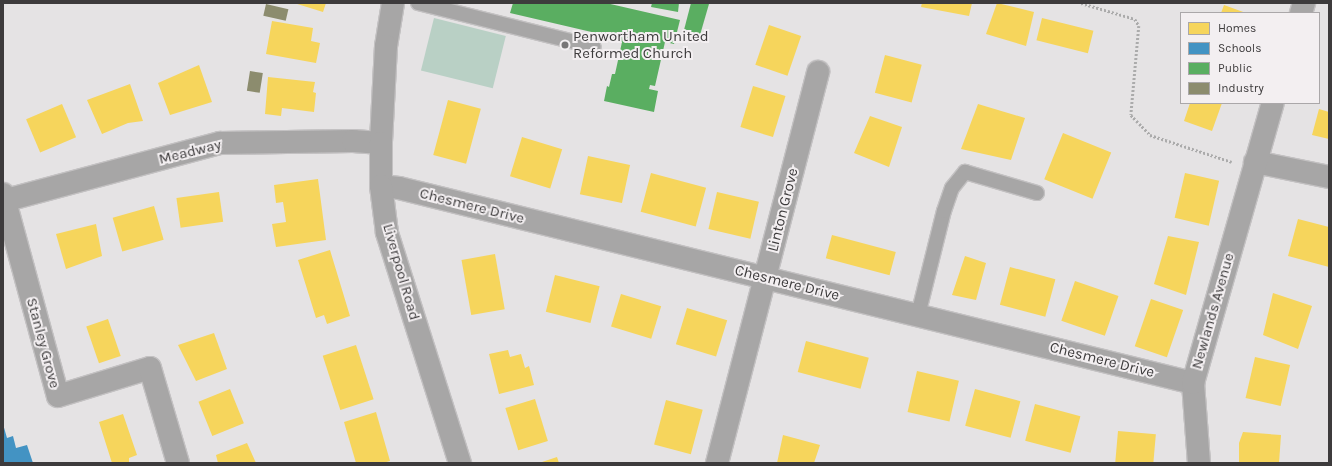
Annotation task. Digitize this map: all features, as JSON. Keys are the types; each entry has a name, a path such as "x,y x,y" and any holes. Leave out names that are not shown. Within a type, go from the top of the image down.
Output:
{"street":[{"name":"Liverpool Road","path":"393,3 386,46 381,143 381,186 387,233 460,463"},
{"name":"Linton Grove","path":"717,463 818,72"},
{"name":"Newlands Avenue","path":"1199,463 1193,383 1273,104"},
{"name":"Meadway","path":"4,198 220,143 353,141 381,143"},
{"path":"1254,166 1329,177"},
{"name":"Chesmere Drive","path":"381,186 406,190 1193,383"},
{"name":"Stanley Grove","path":"4,198 58,396 150,368 178,463"}],"lane":[{"path":"418,3 594,47"},
{"path":"918,315 944,210 952,188 965,172 1037,193"}],"path":[{"path":"1081,3 1135,19 1139,26 1131,115 1150,135 1254,166"}],"green space":[{"path":"434,18 506,36 493,88 421,70"}],"building: Homes":[{"path":"294,3 326,3 323,12"},
{"path":"922,3 972,3 969,16 921,7"},
{"path":"997,3 1034,12 1026,46 986,34"},
{"path":"1224,5 1243,12 1221,12"},
{"path":"1042,18 1093,31 1088,53 1036,40"},
{"path":"272,21 313,28 311,41 320,43 316,63 266,54"},
{"path":"769,25 801,36 787,76 755,65"},
{"path":"885,55 922,65 912,103 875,93"},
{"path":"199,65 212,102 170,115 158,83"},
{"path":"268,77 315,82 313,92 316,93 314,112 282,108 281,116 265,114"},
{"path":"130,84 143,121 128,123 102,134 87,100"},
{"path":"753,86 786,96 773,137 740,127"},
{"path":"448,100 481,109 466,164 433,155"},
{"path":"62,104 76,137 40,152 26,119"},
{"path":"978,104 1025,118 1011,160 961,149"},
{"path":"1190,104 1222,104 1212,131 1184,121"},
{"path":"1319,109 1329,112 1329,139 1312,135"},
{"path":"870,116 902,127 889,167 854,153"},
{"path":"1063,133 1111,152 1092,199 1044,179"},
{"path":"522,137 562,149 550,188 510,176"},
{"path":"588,156 630,165 622,203 580,194"},
{"path":"651,173 706,188 696,226 641,212"},
{"path":"1185,173 1219,181 1209,226 1175,218"},
{"path":"318,179 326,240 276,247 272,224 286,222 283,202 276,203 274,185"},
{"path":"219,192 223,222 181,228 176,198"},
{"path":"717,192 759,202 750,239 708,229"},
{"path":"154,206 164,240 122,251 113,218"},
{"path":"1298,219 1329,227 1329,267 1288,256"},
{"path":"96,224 102,256 66,269 56,234"},
{"path":"832,235 896,252 890,275 826,258"},
{"path":"1168,236 1199,242 1186,295 1154,284"},
{"path":"330,250 350,316 327,324 324,315 316,318 298,260"},
{"path":"495,254 505,309 471,315 462,260"},
{"path":"965,256 986,263 976,300 952,295"},
{"path":"1010,267 1055,279 1045,317 1000,305"},
{"path":"555,275 600,286 590,323 546,312"},
{"path":"1075,281 1118,296 1105,336 1061,321"},
{"path":"1273,293 1312,306 1298,349 1263,335"},
{"path":"621,294 661,306 651,339 611,327"},
{"path":"1151,299 1183,310 1167,357 1135,346"},
{"path":"687,308 727,320 716,357 676,344"},
{"path":"108,319 121,356 99,363 86,326"},
{"path":"214,333 227,369 196,381 178,345"},
{"path":"806,341 869,358 861,389 798,372"},
{"path":"356,345 374,399 340,410 323,356"},
{"path":"508,350 510,357 521,354 525,368 529,366 534,385 499,394 489,354"},
{"path":"1255,357 1290,365 1281,406 1246,398"},
{"path":"917,371 959,381 949,422 908,412"},
{"path":"230,389 244,423 212,436 198,402"},
{"path":"975,389 1020,401 1011,438 965,426"},
{"path":"535,399 548,441 518,450 505,408"},
{"path":"666,400 703,410 691,454 654,444"},
{"path":"1035,404 1080,416 1071,453 1025,441"},
{"path":"376,412 390,461 383,463 356,463 344,422"},
{"path":"123,414 137,455 129,458 129,463 112,463 99,422"},
{"path":"1118,431 1156,434 1153,463 1115,463"},
{"path":"1243,432 1281,435 1279,463 1239,463 1239,443"},
{"path":"783,435 820,445 814,463 777,463"},
{"path":"247,443 256,463 218,463 216,455"},
{"path":"557,457 559,463 539,463"}],"building: Schools":[{"path":"3,424 7,438 13,436 16,448 27,445 33,463 3,463"}],"building: Public":[{"path":"513,3 606,3 680,20 674,44 665,42 655,86 650,85 649,89 658,91 654,112 604,101 607,86 609,87 612,74 615,74 622,42 612,39 613,37 510,13"},
{"path":"652,3 679,3 678,12 651,7"},
{"path":"691,3 709,4 700,35 684,30"}],"building: Industry":[{"path":"266,4 288,9 286,21 263,16"},
{"path":"250,71 263,73 260,93 247,91"}],"place":[{"name":"Penwortham United Reformed Church","path":"565,45"}]}
